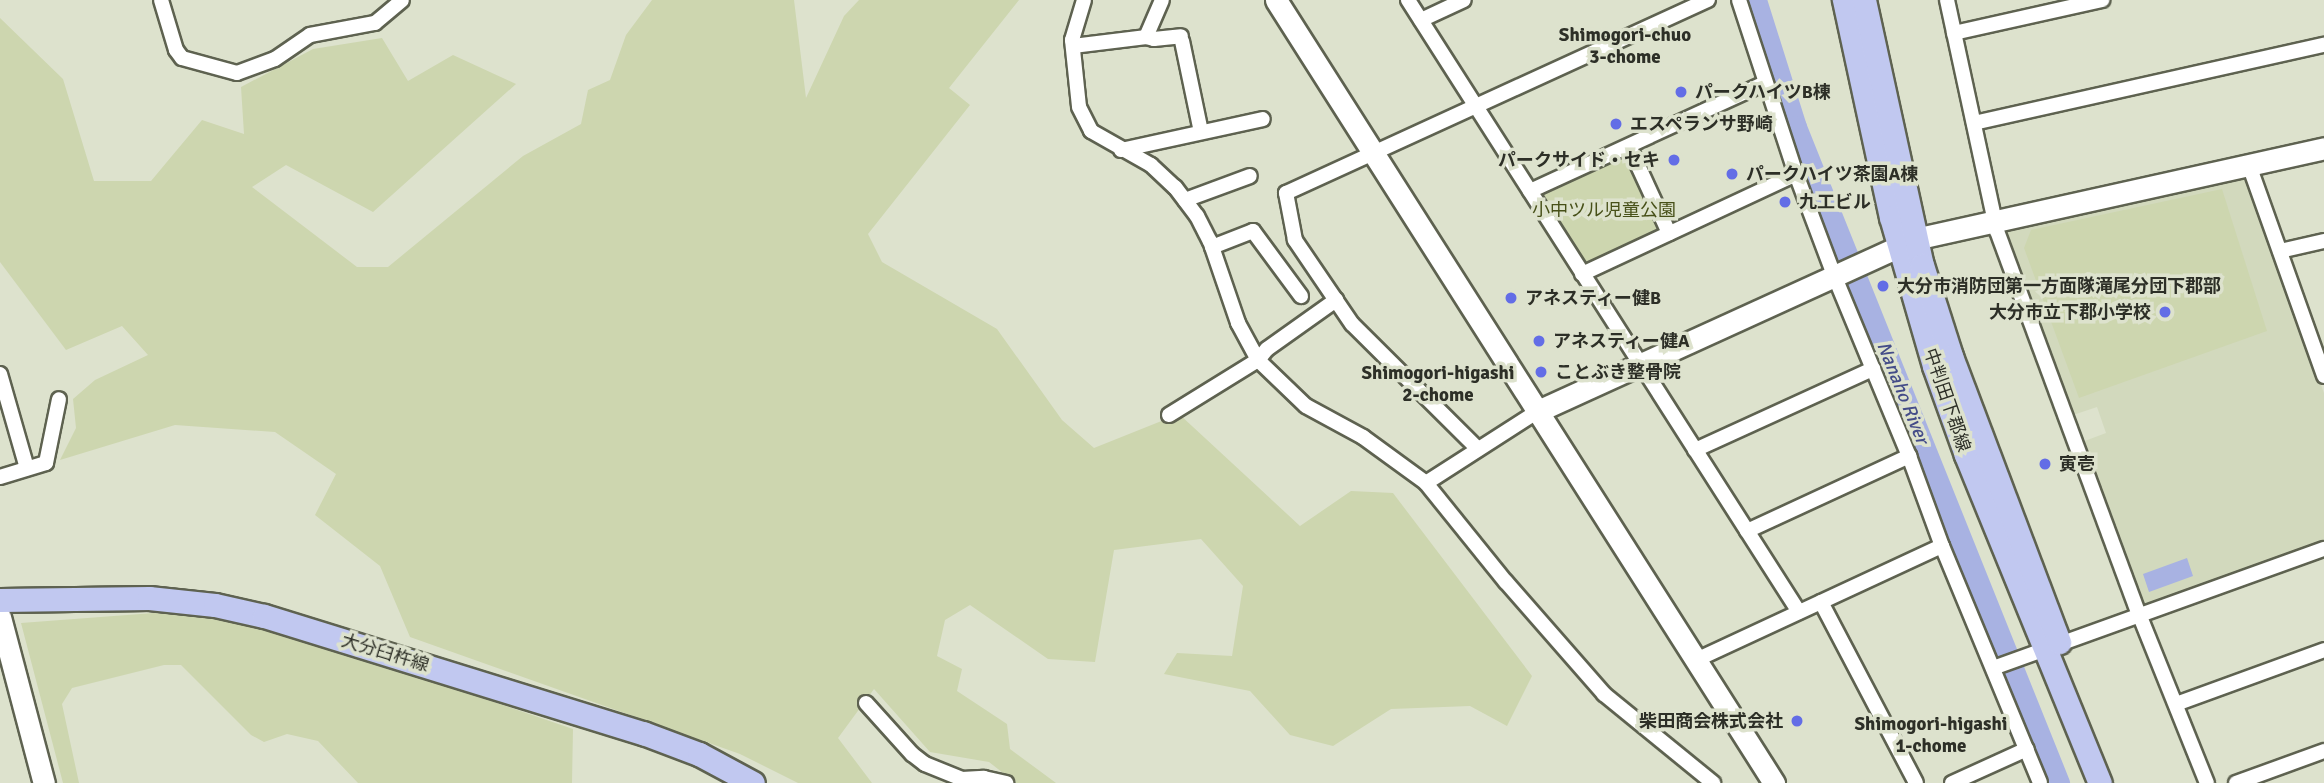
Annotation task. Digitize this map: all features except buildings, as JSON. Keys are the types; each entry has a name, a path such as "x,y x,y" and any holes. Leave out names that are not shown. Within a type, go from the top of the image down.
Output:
{"main road":[{"name":"中判田下郡線","path":"1844,0 1907,242"},
{"name":"中判田下郡線","path":"1864,0 1907,242 1934,366 2043,648 2100,783"},
{"name":"大分臼杵線","path":"0,600 149,598 215,605 264,616 643,733 699,754 753,783"},
{"name":"中判田下郡線","path":"2043,648 2117,783"}],"street":[{"path":"161,0 176,50 183,58 237,73 268,62 310,34 375,23 402,0"},
{"path":"1084,0 1073,46 1079,107 1091,131 1151,165 1185,200 1212,247 1238,323 1258,360 1306,406 1363,437 1426,483 1506,582 1604,694 1713,783"},
{"path":"1146,37 1161,0"},
{"path":"1276,0 1774,783"},
{"path":"1408,0 1799,612"},
{"path":"1421,20 1464,0"},
{"path":"1478,449 1352,324 1295,240 1286,193 1708,0"},
{"path":"1739,0 1796,174 1909,456 1942,546 1996,667 2040,783"},
{"path":"1947,0 1995,221 2139,614 2207,783"},
{"path":"1954,33 2102,0"},
{"path":"1073,46 1146,37 1182,38 1201,132"},
{"path":"1974,123 2324,45"},
{"path":"1530,191 1765,83"},
{"path":"1121,150 1263,119"},
{"path":"1629,145 1669,233"},
{"path":"1426,483 1538,411 1907,242 2324,148"},
{"path":"2249,164 2280,251 2318,341 2324,376"},
{"path":"1582,274 1796,174"},
{"path":"1185,200 1250,176"},
{"path":"1212,247 1253,231 1300,296"},
{"path":"2280,251 2324,241"},
{"path":"1169,415 1258,360 1266,349 1336,300"},
{"path":"1695,450 1873,369"},
{"path":"0,374 27,468"},
{"path":"0,477 46,463 59,398"},
{"path":"1747,531 1909,456"},
{"path":"1696,660 1942,546"},
{"path":"1996,667 2324,549"},
{"path":"1821,602 1916,783"},
{"path":"2,624 44,783"},
{"path":"2175,704 2324,650"},
{"path":"866,703 912,754 925,764 962,779 992,779 1006,783"},
{"path":"1952,783 2026,749"},
{"path":"2236,783 2324,751"}],"shaded area":[{"name":"大分市立下郡小学校","path":"2245,178 2324,393 2324,541 2146,606 2141,605 2082,442 2106,433 2097,407 2073,415 2006,230"}],"green space":[{"path":"652,0 794,0 806,98 844,16 859,0 1019,0 949,88 970,105 868,234 882,262 997,329 1062,420 1094,448 1179,414 1300,526 1351,491 1393,493 1532,676 1507,726 1470,706 1391,709 1333,746 1290,735 1250,691 1164,674 1177,653 1232,656 1243,586 1201,539 1114,550 1095,662 1048,659 970,605 945,620 937,656 962,669 957,691 1007,724 1010,749 1056,783 1016,783 989,762 930,752 874,689 838,738 872,783 798,783 740,754 410,637 380,566 315,515 336,474 275,432 175,425 60,460 76,428 73,399 95,380 148,355 122,326 66,350 0,262 0,18 63,79 94,181 151,181 202,120 244,134 241,87 313,49 382,38 408,81 453,55 516,84 373,212 286,165 252,187 357,267 388,267 523,156 581,124 588,90 610,80 626,35"},
{"name":"小中ツル児童公園","path":"1624,153 1630,156 1662,231 1588,265 1582,264 1540,197 1541,191"},
{"path":"2222,189 2267,331 2079,398 2024,248 2031,230"},
{"path":"167,612 241,618 573,729 572,783 358,783 318,741 287,734 264,742 251,735 181,665 164,665 72,688 62,704 79,783 63,783 21,623"}],"water":[{"path":"2187,558 2193,576 2149,592 2143,574"}],"waterway":[{"name":"Nanaho River","path":"1755,0 1795,127 2058,783"}],"place":[{"name":"パークハイツB棟","path":"1681,92"},
{"name":"エスペランサ野崎","path":"1616,124"},
{"name":"パークサイド・セキ","path":"1674,160"},
{"name":"パークハイツ茶園A棟","path":"1732,174"},
{"name":"九工ビル","path":"1785,202"},
{"name":"大分市消防団第一方面隊滝尾分団下郡部","path":"1883,286"},
{"name":"アネスティー健B","path":"1511,298"},
{"name":"大分市立下郡小学校","path":"2165,312"},
{"name":"アネスティー健A","path":"1539,341"},
{"name":"ことぶき整骨院","path":"1541,372"},
{"name":"寅壱","path":"2045,464"},
{"name":"柴田商会株式会社","path":"1797,721"}],"district":[{"name":"Shimogori-chuo 3-chome","path":"1625,47"},
{"name":"Shimogori-higashi 2-chome","path":"1438,385"},
{"name":"Shimogori-higashi 1-chome","path":"1931,736"}]}
